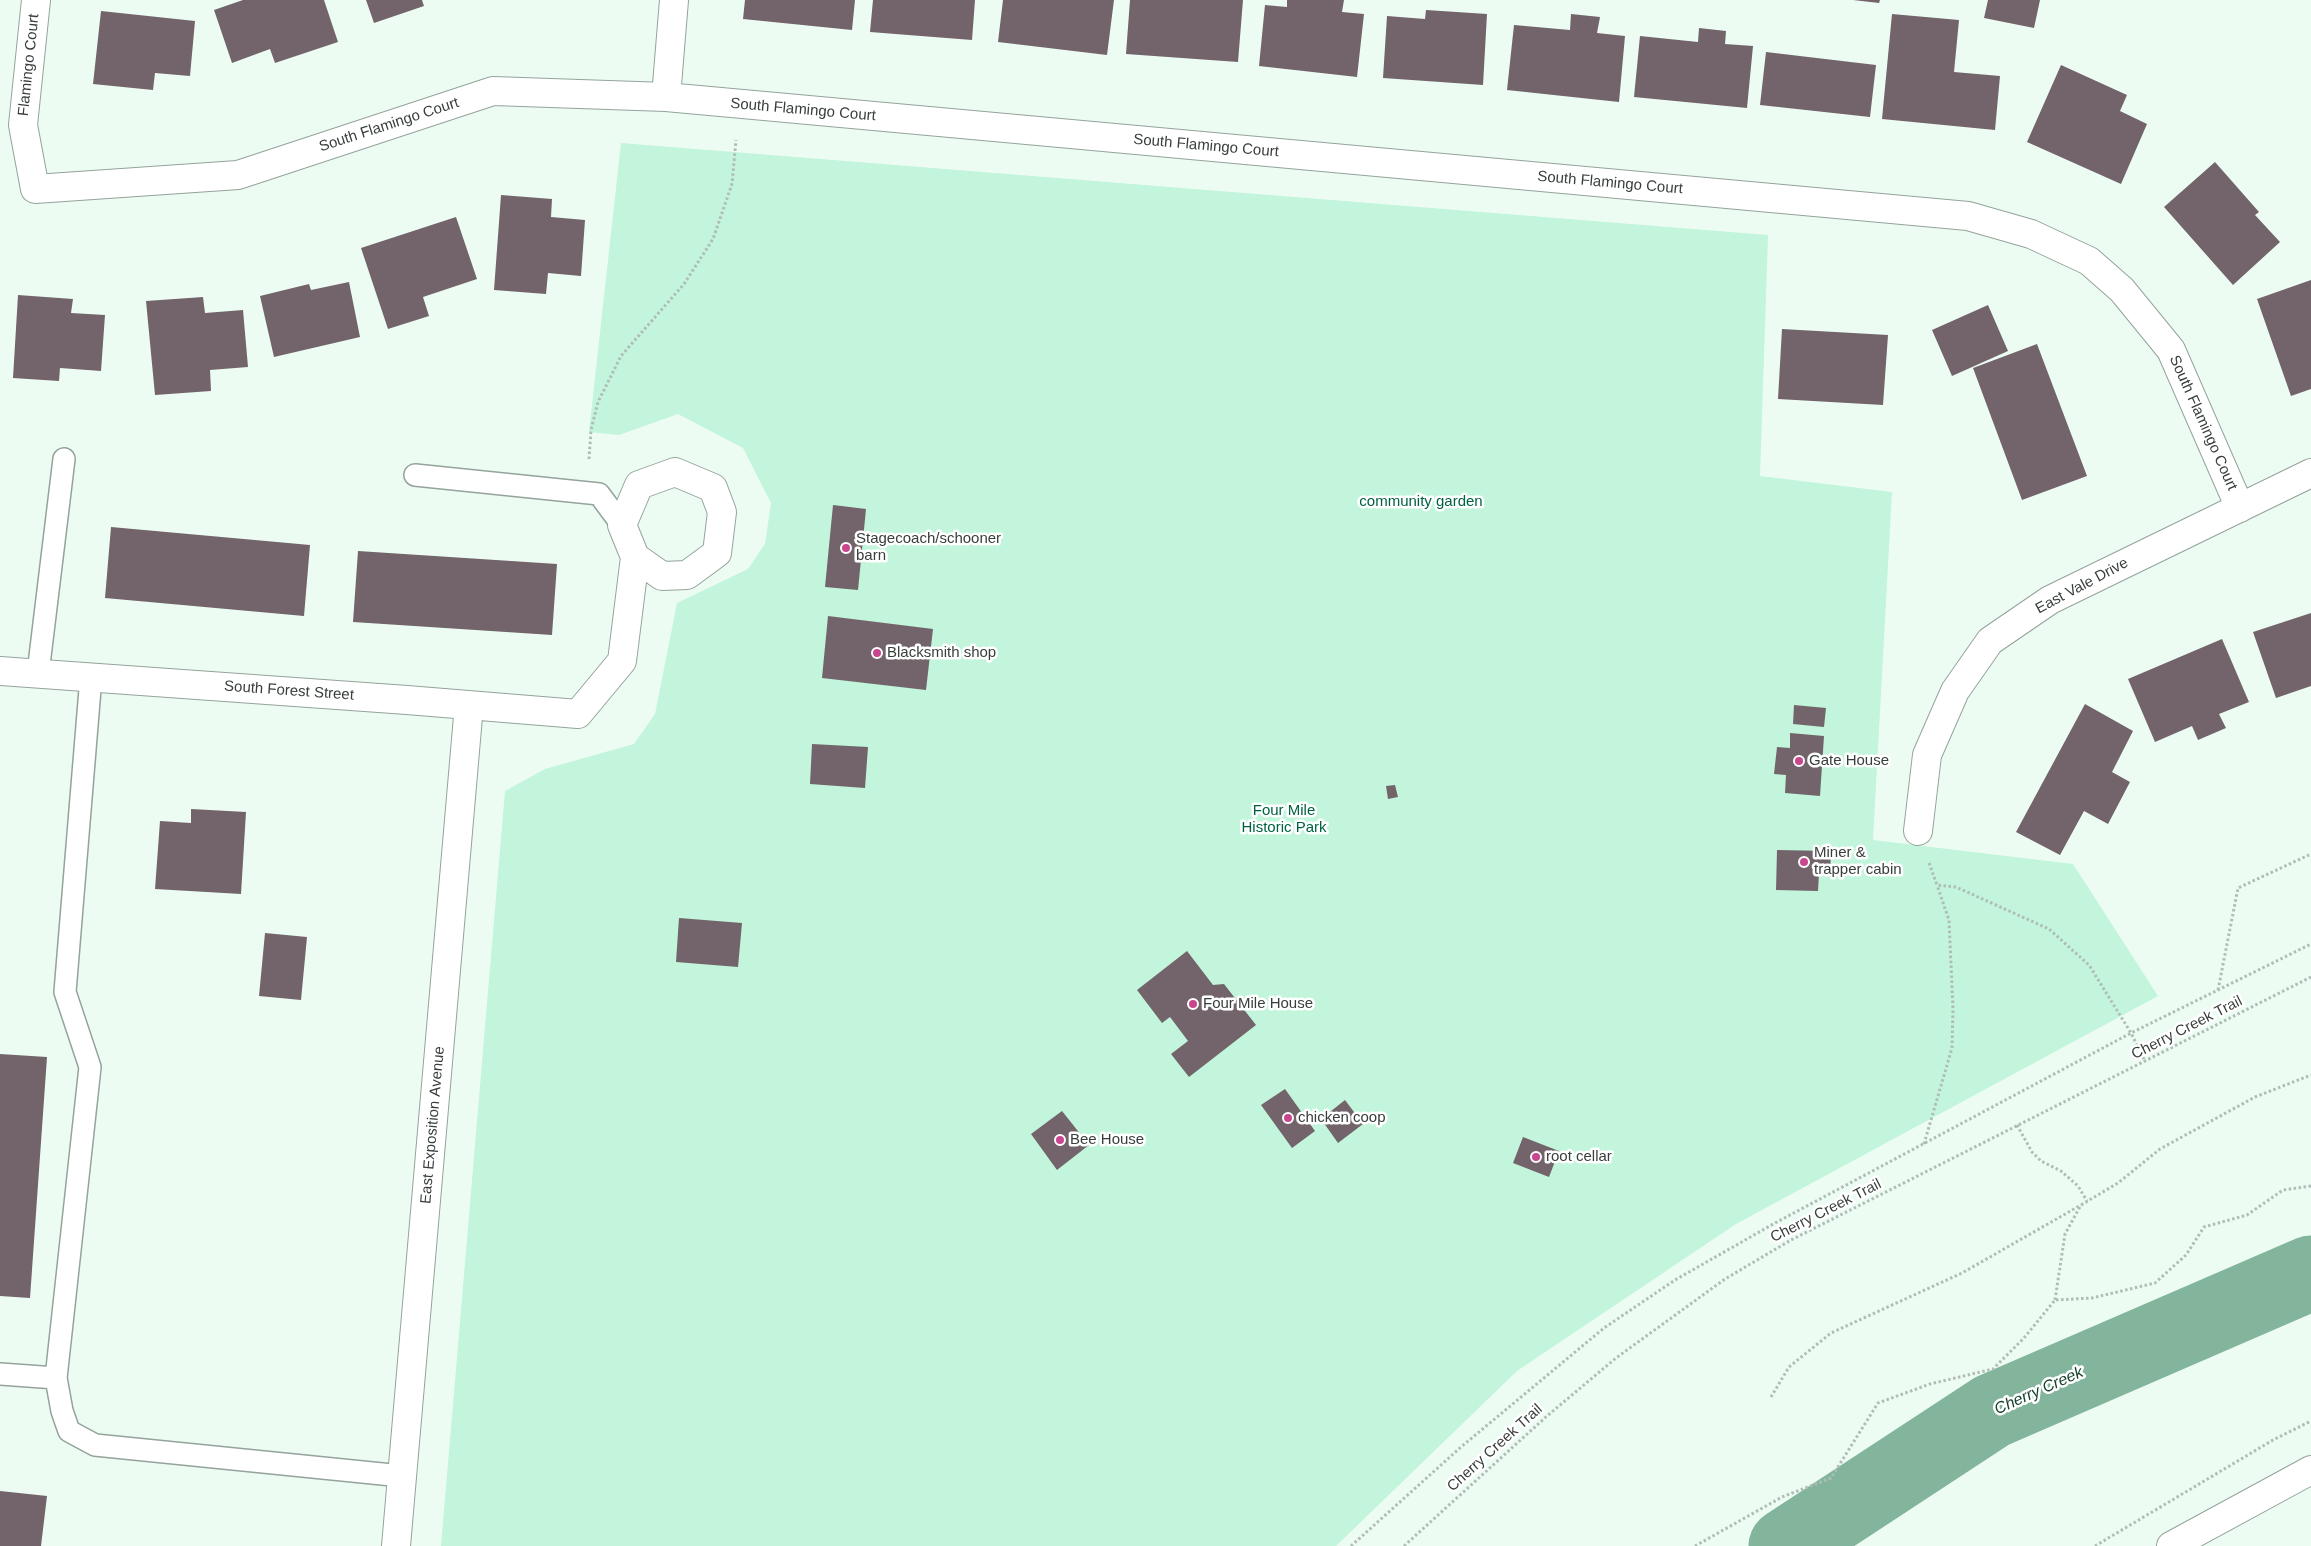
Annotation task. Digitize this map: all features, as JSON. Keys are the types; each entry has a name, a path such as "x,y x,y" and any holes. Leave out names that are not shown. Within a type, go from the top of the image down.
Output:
{"street":[{"name":"Flamingo Court","path":"35,188 23,125 36,0"},
{"path":"666,97 674,0"},
{"name":"South Flamingo Court","path":"35,188 238,176 493,91 666,97 1968,216 2031,234 2089,261 2122,290 2171,350 2240,508"},
{"path":"676,472 713,488 722,512 717,553 688,575 662,576 634,557 622,525 640,485 676,472"},
{"name":"East Vale Drive","path":"1918,831 1927,755 1955,692 1990,641 2050,600 2311,473"},
{"name":"South Forest Street","path":"0,670 578,714 622,661 634,557"},
{"name":"East Exposition Avenue","path":"396,1546 469,705"},
{"path":"2171,1546 2311,1470"}],"lane":[{"path":"38,673 64,459"},
{"path":"415,475 599,494 622,525"},
{"path":"91,677 65,992 90,1067 56,1378 62,1411 69,1431 95,1445 402,1476"},
{"path":"0,1374 56,1378"}],"path":[{"path":"599,494 589,459 591,430 598,402 621,356 684,284 713,239 732,184 740,104"},
{"path":"1918,831 1949,920 1953,1009 1952,1048 1923,1144"},
{"path":"2218,990 2238,888 2311,854"},
{"path":"1937,885 1956,887 2049,929 2089,965 2132,1033 2145,1061"},
{"path":"1351,1546 1461,1447 1604,1328 1675,1280 1758,1233 2132,1033 2311,944"},
{"name":"Cherry Creek Trail","path":"1404,1546 1588,1381 1647,1335 1725,1279 1791,1240 2311,978"},
{"path":"1771,1397 1789,1367 1831,1333 1962,1273 2118,1183 2160,1149 2255,1097 2311,1075"},
{"path":"2017,1125 2032,1152 2041,1161 2061,1171 2078,1186 2087,1202"},
{"path":"2055,1300 2092,1298 2155,1283 2186,1256 2204,1227 2247,1215 2283,1190 2311,1186"},
{"path":"1695,1546 1782,1497 1831,1478 1878,1403 1930,1384 1993,1369 2024,1338 2055,1300 2065,1234 2081,1205"},
{"path":"2095,1546 2273,1440 2311,1421"}],"green space":[{"name":"Four Mile Historic Park","path":"621,143 1768,235 1760,476 1892,492 1873,840 2073,864 2158,996 1736,1224 1517,1371 1336,1546 441,1546 505,791 545,769 634,744 655,714 677,603 748,569 765,544 771,503 743,448 678,414 619,435 589,432"}],"building":[{"path":"243,0 324,0 338,42 275,63 270,49 232,63 214,10"},
{"path":"366,0 422,0 424,6 374,23"},
{"path":"745,0 855,0 852,30 743,19"},
{"path":"873,0 975,0 972,40 870,32"},
{"path":"1003,0 1114,0 1107,55 998,42"},
{"path":"1130,0 1243,0 1238,62 1126,54"},
{"path":"1287,0 1344,0 1342,12 1364,14 1357,77 1259,66 1265,5 1287,7"},
{"path":"1853,0 1880,0 1879,3"},
{"path":"1988,0 2040,0 2034,28 1984,18"},
{"path":"1426,10 1487,14 1483,85 1383,78 1387,16 1425,19"},
{"path":"101,11 195,21 190,76 155,73 153,90 93,84"},
{"path":"1571,14 1600,17 1597,33 1625,36 1619,102 1507,90 1514,25 1570,30"},
{"path":"1892,14 1959,20 1954,72 2000,76 1995,130 1882,119"},
{"path":"1699,28 1726,31 1725,44 1753,46 1747,108 1634,97 1640,36 1698,42"},
{"path":"1766,52 1876,65 1870,117 1760,105"},
{"path":"2061,65 2127,95 2120,111 2147,124 2121,184 2027,142"},
{"path":"2215,162 2259,212 2255,215 2280,242 2233,285 2164,207"},
{"path":"501,195 552,199 551,217 585,220 581,276 548,273 546,294 494,290"},
{"path":"456,217 477,279 423,297 429,316 388,329 361,248"},
{"path":"2311,280 2311,389 2291,396 2257,299"},
{"path":"349,282 360,337 274,357 260,296 309,284 311,290"},
{"path":"18,295 73,299 71,313 105,315 101,371 60,368 59,381 13,378"},
{"path":"203,297 205,313 243,310 248,367 210,370 211,391 155,395 146,301"},
{"path":"1988,305 2008,351 1952,376 1932,330"},
{"path":"1782,329 1888,335 1883,405 1778,399"},
{"path":"2037,344 2087,476 2022,500 1973,368"},
{"name":"Stagecoach/schooner barn","path":"833,505 866,509 858,590 825,587"},
{"path":"111,527 310,545 304,616 105,598"},
{"path":"358,551 557,564 552,635 353,622"},
{"path":"2311,613 2311,686 2276,698 2253,632"},
{"name":"Blacksmith shop","path":"828,616 933,629 926,690 822,678"},
{"path":"2222,639 2249,702 2219,714 2226,728 2198,740 2192,726 2155,742 2128,679"},
{"path":"2085,704 2133,731 2112,772 2130,782 2108,824 2084,811 2060,855 2016,832"},
{"path":"1794,705 1826,708 1824,727 1793,724"},
{"name":"Gate House","path":"1790,733 1824,736 1820,796 1785,793 1786,775 1774,774 1777,747 1790,748"},
{"path":"812,744 868,747 865,788 810,784"},
{"path":"1395,785 1398,797 1388,799 1386,786"},
{"path":"191,809 246,812 241,894 155,889 160,821 191,823"},
{"name":"Miner & trapper cabin","path":"1777,850 1831,851 1830,873 1819,873 1818,891 1776,890"},
{"path":"679,918 742,923 738,967 676,962"},
{"path":"265,933 307,937 301,1000 259,996"},
{"name":"Four Mile House","path":"1187,951 1213,985 1224,984 1256,1025 1189,1077 1171,1054 1188,1041 1170,1017 1162,1023 1137,990"},
{"path":"0,1054 47,1057 30,1298 0,1296"},
{"name":"chicken coop","path":"1285,1089 1315,1131 1292,1148 1261,1105"},
{"path":"1345,1100 1363,1124 1338,1143 1321,1119"},
{"name":"Bee House","path":"1062,1111 1089,1145 1057,1170 1031,1134"},
{"name":"root cellar","path":"1523,1137 1559,1151 1549,1177 1513,1163"},
{"path":"0,1491 47,1496 41,1546 0,1546"}],"waterway":[{"name":"Cherry Creek","path":"1786,1546 1992,1411 2311,1273"}],"place":[{"name":"Stagecoach/schooner barn","path":"846,548"},
{"name":"Blacksmith shop","path":"877,653"},
{"name":"Gate House","path":"1799,761"},
{"name":"Miner & trapper cabin","path":"1804,862"},
{"name":"Four Mile House","path":"1193,1004"},
{"name":"chicken coop","path":"1288,1118"},
{"name":"Bee House","path":"1060,1140"},
{"name":"root cellar","path":"1536,1157"}],"park label":[{"name":"community garden","path":"1421,502"}]}
